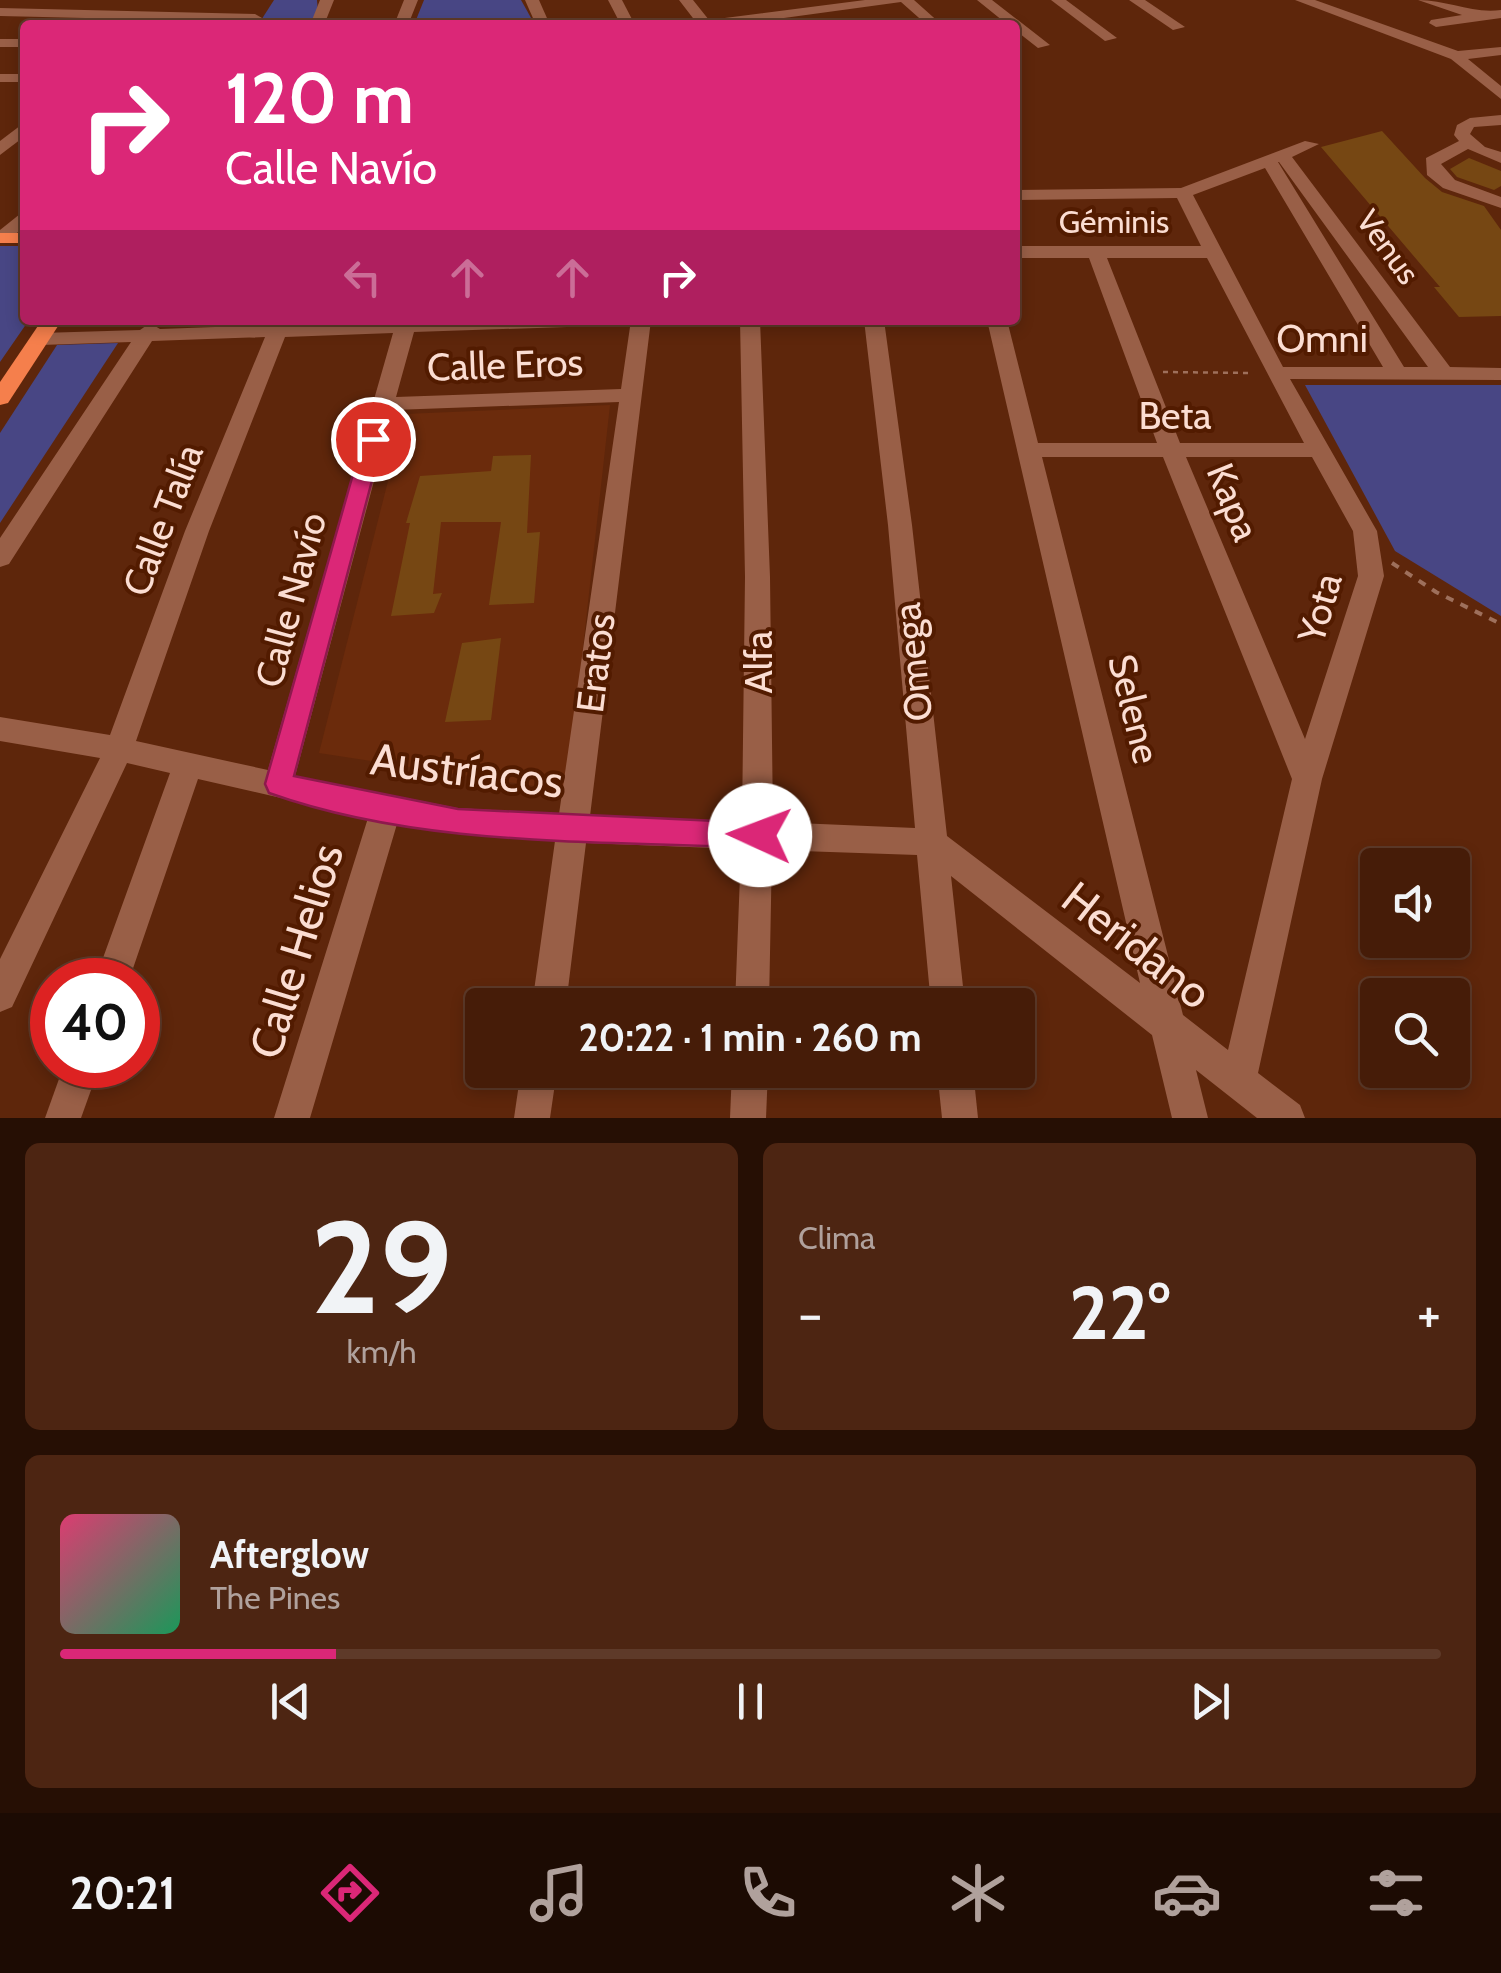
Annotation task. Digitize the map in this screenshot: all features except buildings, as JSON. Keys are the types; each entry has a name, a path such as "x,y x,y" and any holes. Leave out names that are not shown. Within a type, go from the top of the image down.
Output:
{"main road":[{"path":"0,398 47,329"}],"street":[{"path":"0,12 16,0"},
{"path":"188,15 200,0"},
{"path":"757,0 772,20"},
{"path":"777,20 842,5 896,0"},
{"path":"906,0 929,20"},
{"path":"984,0 1010,20"},
{"path":"1058,0 1110,38"},
{"path":"1136,0 1178,28"},
{"path":"1302,0 1396,26"},
{"path":"1328,0 1463,55 1501,78"},
{"path":"1425,0 1480,17"},
{"path":"0,12 256,17"},
{"path":"1436,23 1501,14"},
{"path":"1020,27 1043,45"},
{"path":"1463,55 1501,51"},
{"path":"1463,55 1501,94"},
{"path":"1501,120 1470,123 1462,128 1468,142 1501,158"},
{"path":"0,150 20,132"},
{"path":"1468,142 1432,162 1433,170 1449,184 1501,203"},
{"path":"1020,194 1183,193 1311,144"},
{"name":"Venus","path":"1276,159 1398,374"},
{"name":"Venus","path":"1276,159 1444,374"},
{"name":"Yota","path":"1183,193 1370,548 1372,576 1307,778 1238,1078"},
{"path":"1,238 20,219"},
{"name":"Géminis","path":"1020,252 1212,252"},
{"name":"Kapa","path":"1096,252 1172,452 1307,778"},
{"path":"47,329 342,325"},
{"name":"Calle Navío","path":"278,784 405,325"},
{"name":"Eratos","path":"552,988 640,325"},
{"name":"Alfa","path":"750,325 759,534 760,835 753,988"},
{"name":"Omega","path":"875,325 900,525 946,988"},
{"name":"Selene","path":"998,325 1190,1118"},
{"name":"Calle Talía","path":"0,996 119,750 196,531 279,327"},
{"path":"0,558 150,328"},
{"name":"Omni","path":"1276,374 1501,374"},
{"name":"Calle Eros","path":"382,404 632,395"},
{"name":"Beta","path":"1030,450 1320,450"},
{"name":"Austríacos","path":"0,729 119,750 386,810 458,821 931,842"},
{"path":"120,958 188,765"},
{"name":"Calle Helios","path":"292,1118 386,810"},
{"name":"Heridano","path":"931,842 1287,1118"},
{"path":"63,1118 74,1088"},
{"path":"532,1118 536,1088"},
{"path":"748,1118 749,1088"},
{"path":"957,1088 960,1118"}],"path":[{"name":"Omni","path":"1143,372 1276,374"},
{"path":"1370,548 1436,592 1501,624"}],"shaded area":[{"path":"274,0 317,0 314,20 261,20"},
{"path":"424,0 521,0 532,20 416,20"},
{"path":"0,246 20,246 20,325 26,325 0,362"},
{"path":"118,343 0,523 0,433 57,345"},
{"path":"1305,385 1501,385 1501,616 1395,551"},
{"path":"610,405 567,791 319,753 405,414"}],"route":[{"path":"373,439 338,579 278,784 386,810 458,821 760,835"}]}
